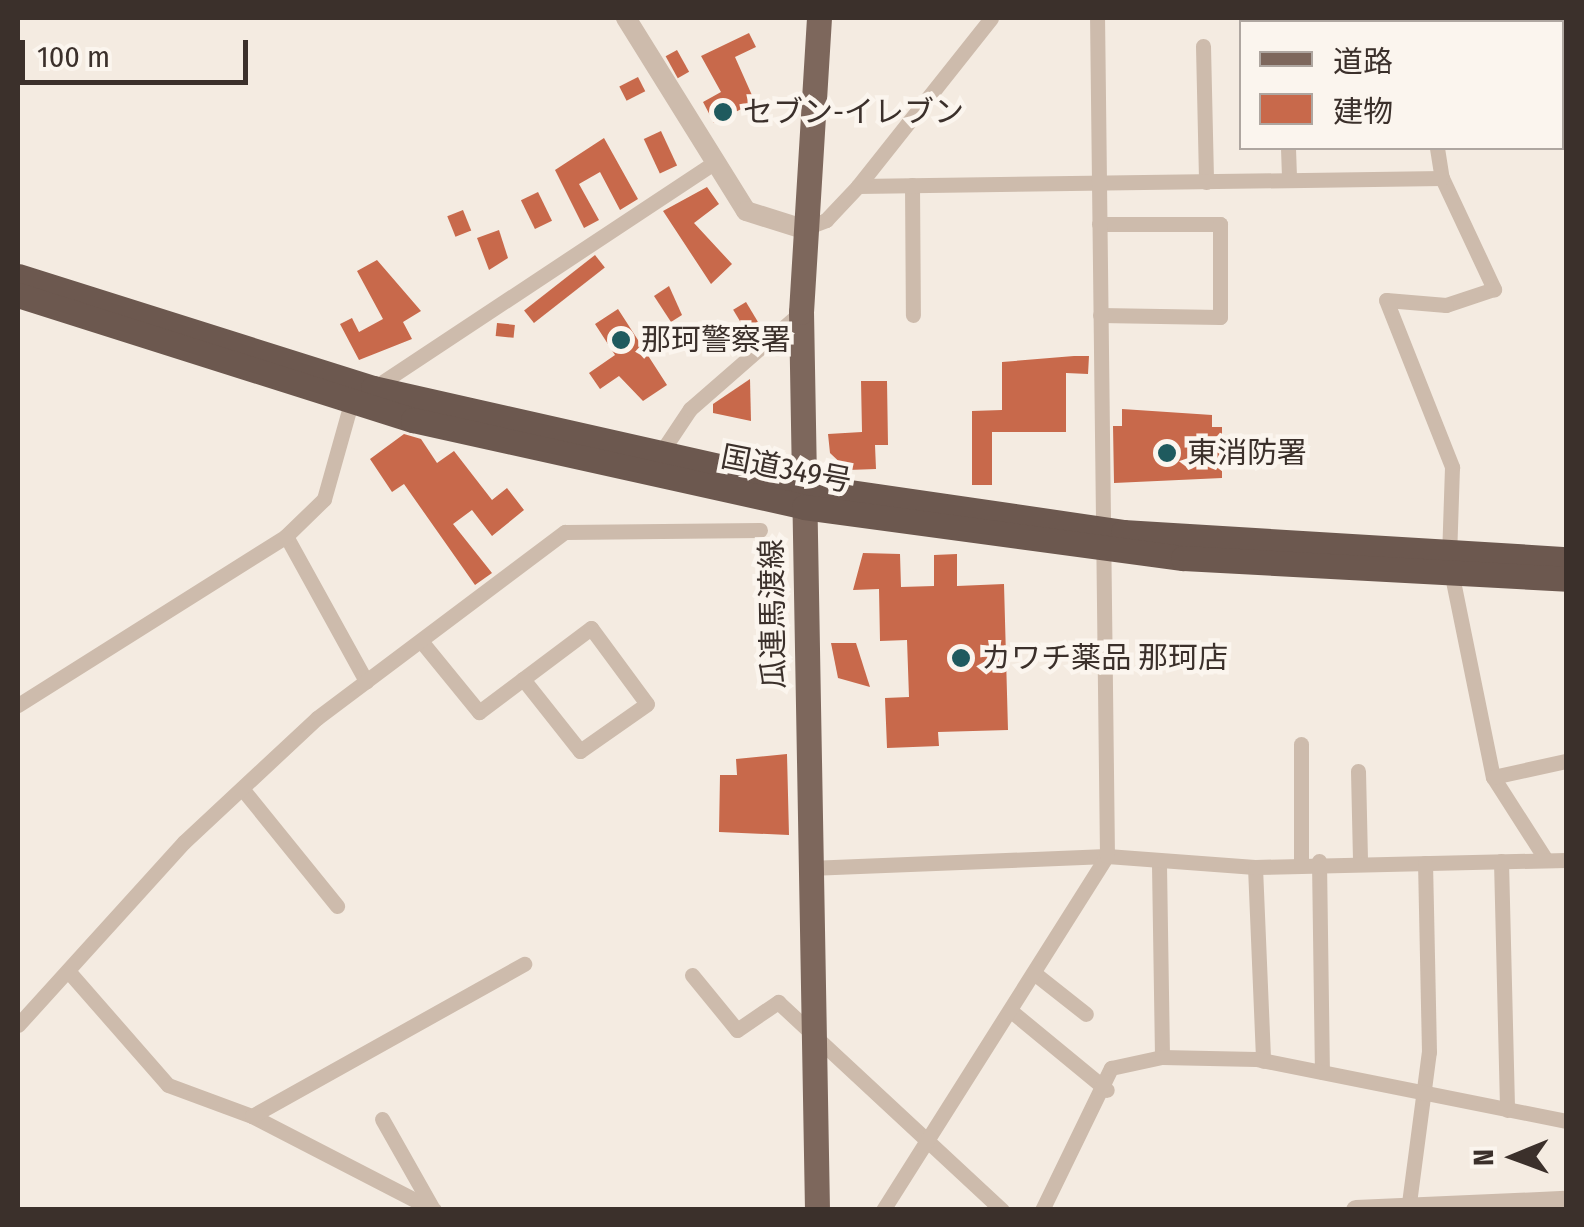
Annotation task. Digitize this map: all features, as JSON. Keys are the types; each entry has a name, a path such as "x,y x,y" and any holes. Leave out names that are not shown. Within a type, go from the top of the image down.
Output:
{"highway":[{"name":"国道349号","path":"18,276 374,388 803,496"},
{"name":"国道349号","path":"18,295 352,403 803,496 1103,540 1450,566 1566,579"},
{"name":"国道349号","path":"1450,566 1566,560"}],"main road":[{"name":"瓜連馬渡線","path":"817,1210 800,312 820,18"}],"street":[{"path":"626,18 746,211 803,229 826,220 858,186 991,18"},
{"path":"882,1210 1107,856 1097,18"},
{"path":"1203,46 1206,182"},
{"path":"1288,150 1289,180"},
{"path":"1437,150 1442,178 1494,288 1446,305 1386,300 1452,467 1450,566 1494,777 1546,860"},
{"path":"18,704 286,536 324,498 352,403 713,163"},
{"path":"858,186 1442,178"},
{"path":"912,185 913,315"},
{"path":"1099,224 1220,224 1220,316 1100,315"},
{"path":"658,457 690,409 800,312"},
{"path":"18,1025 184,842 366,681 565,532 760,530"},
{"path":"286,536 366,681"},
{"path":"422,641 479,712 523,679 591,628 647,704 580,751 523,679"},
{"path":"1301,744 1302,862"},
{"path":"1494,777 1566,762"},
{"path":"1358,771 1360,861"},
{"path":"244,791 337,906"},
{"path":"809,868 1107,856 1159,865 1255,867 1319,860 1566,860"},
{"path":"1319,860 1322,1072"},
{"path":"1501,861 1507,1110"},
{"path":"1408,1203 1424,1094 1425,863"},
{"path":"1159,865 1162,1057"},
{"path":"1255,867 1263,1061"},
{"path":"252,1116 524,964"},
{"path":"69,972 152,1074 252,1116 433,1209"},
{"path":"1034,973 1086,1014"},
{"path":"692,975 738,1030 778,1002 1002,1210"},
{"path":"1011,1011 1107,1090"},
{"path":"1042,1210 1107,1090 1112,1068 1162,1057 1263,1061 1566,1121"},
{"path":"382,1119 433,1209"},
{"path":"1356,1210 1408,1203 1566,1201"}],"building":[{"path":"749,33 756,47 735,57 755,102 714,123 703,102 721,92 701,56"},
{"path":"677,50 689,72 678,78 666,56"},
{"path":"638,77 645,91 627,101 619,87"},
{"path":"661,131 677,165 660,173 644,139"},
{"path":"604,138 638,199 620,210 600,172 579,184 599,220 584,228 555,170"},
{"path":"707,187 719,204 694,223 732,264 711,284 663,211"},
{"path":"538,192 552,221 535,229 521,200"},
{"path":"463,210 471,230 455,237 447,216"},
{"path":"499,230 508,258 489,270 477,238"},
{"path":"595,255 605,268 534,323 524,310"},
{"path":"377,260 421,311 403,322 412,339 359,360 340,324 352,318 359,332 383,319 357,271"},
{"path":"669,286 682,315 671,322 654,296"},
{"path":"746,302 758,322 745,329 733,310"},
{"name":"那珂警察署","path":"618,309 667,385 643,401 619,376 600,389 589,373 615,355 595,324"},
{"path":"497,323 515,325 514,338 496,336"},
{"path":"1089,356 1088,374 1066,373 1066,432 992,432 992,485 972,485 972,411 1002,410 1002,362"},
{"path":"750,379 751,421 713,413 713,404"},
{"path":"861,381 887,381 888,445 875,445 876,469 848,470 830,453 828,434 862,432"},
{"name":"東消防署","path":"1122,409 1212,415 1212,427 1222,427 1222,478 1114,483 1113,426 1122,426"},
{"path":"404,434 421,439 437,463 454,451 492,500 507,488 524,510 492,536 472,510 453,524 492,573 475,585 404,484 392,492 370,459"},
{"path":"863,553 900,554 901,587 934,586 934,555 957,554 957,586 1004,584 1008,730 938,732 939,746 887,748 885,698 909,697 907,640 880,641 879,589 853,590"},
{"path":"831,643 856,643 870,687 838,678"},
{"path":"787,754 789,835 719,832 720,775 737,775 736,759"}],"place":[{"name":"セブン-イレブン","path":"723,112"},
{"name":"那珂警察署","path":"621,340"},
{"name":"東消防署","path":"1167,453"},
{"name":"カワチ薬品 那珂店","path":"961,658"}]}
